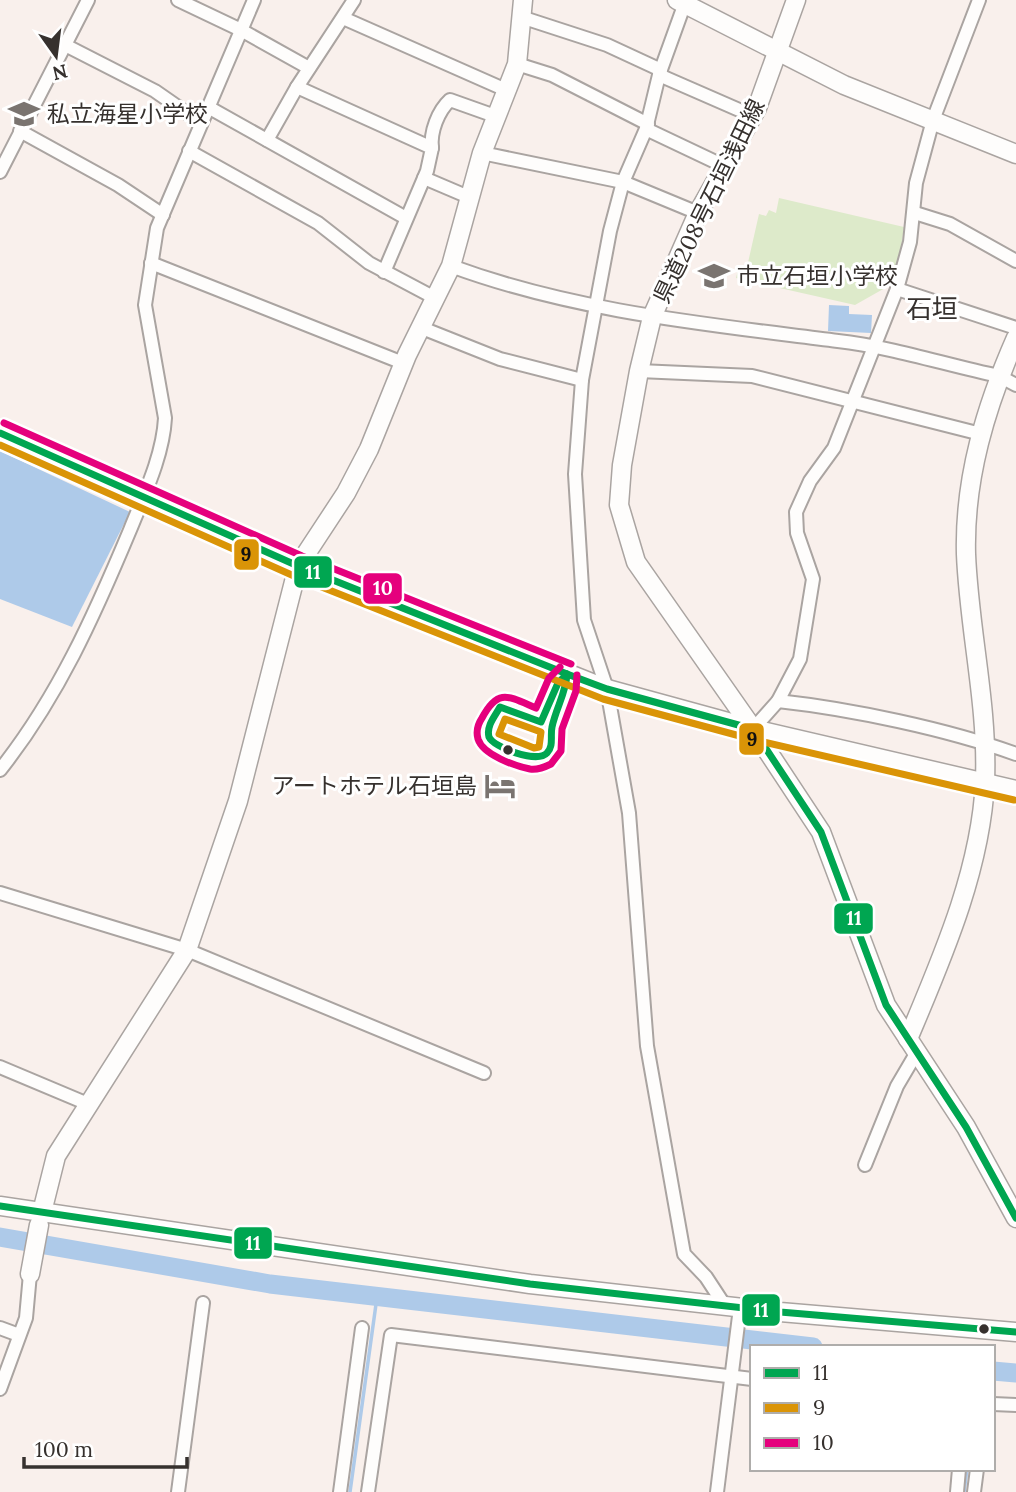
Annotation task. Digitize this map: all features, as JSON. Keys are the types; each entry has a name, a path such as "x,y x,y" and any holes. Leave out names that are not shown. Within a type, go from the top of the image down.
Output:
{"street":[{"path":"0,172 4,150 20,131 88,0"},
{"path":"178,0 241,30 309,68"},
{"path":"0,770 54,694 90,626 142,499 164,437 165,418 145,305 157,228 254,0"},
{"path":"267,140 297,87 354,0"},
{"name":"県道208号石垣浅田線","path":"796,0 753,116 698,214 652,317 622,465 619,505 622,523 636,562 753,729 821,832 837,870 872,974 886,1005 965,1127 1016,1218"},
{"path":"753,729 778,701 800,659 813,579 797,533 796,512 810,481 834,448 897,289 915,213 916,183 933,120 979,0"},
{"path":"717,1492 731,1371 734,1313 684,1254 647,1046 629,813 607,689 584,620 581,589 575,474 582,380 623,182 647,127 660,72 682,1 844,85 1016,154"},
{"path":"0,1389 26,1318 30,1274 40,1219 56,1156 187,950 238,801 298,566 346,493 369,449 403,363 451,266 482,153 517,64 522,9 607,45 753,116"},
{"path":"343,18 506,90"},
{"path":"65,45 155,91 201,123"},
{"path":"517,64 552,75 724,166"},
{"path":"297,87 432,148"},
{"path":"384,272 424,178 432,148 431,140 442,108 450,100 495,116"},
{"path":"208,107 407,218"},
{"path":"20,131 108,180 163,215"},
{"path":"189,150 318,223 348,248 384,272 435,298"},
{"path":"482,153 623,182 698,214"},
{"path":"424,178 471,198"},
{"path":"915,213 950,224 1016,261"},
{"path":"151,263 403,363"},
{"path":"451,266 509,287 597,307 872,347 999,376 1016,385"},
{"path":"897,289 1016,328"},
{"path":"422,328 500,359 582,380"},
{"path":"865,1165 913,1046 949,936 967,878 985,783 984,702 966,553 970,494 981,434 999,376 1016,338"},
{"path":"639,371 752,376 981,434"},
{"path":"0,433 142,499 298,566 607,689 753,729 1016,790"},
{"path":"778,701 816,705 985,743 1016,754"},
{"path":"0,893 187,950 484,1073"},
{"path":"0,1067 88,1104"},
{"path":"0,1206 40,1219 734,1313 1016,1332"},
{"path":"178,1492 203,1303"},
{"path":"0,1328 19,1335"},
{"path":"340,1492 362,1328"},
{"path":"368,1492 391,1335 731,1371 750,1378"},
{"path":"995,1404 1016,1405"},
{"path":"957,1492 959,1471"},
{"path":"974,1492 977,1471"}],"green space":[{"path":"779,198 904,227 897,275 888,273 885,288 855,305 736,278 739,266 747,267 759,214 766,216 769,210 776,213"}],"water":[{"path":"829,305 849,306 849,314 872,315 871,333 828,331"},
{"path":"0,451 130,512 72,627 0,599"}],"waterway":[{"path":"0,1237 270,1284 796,1345"},
{"path":"350,1492 377,1297"},
{"path":"995,1371 1016,1373"},
{"path":"964,1492 967,1471"}],"transit line":[{"name":"10","path":"4,423 302,556 571,664"},
{"name":"11","path":"0,433 298,566 567,674 607,689 753,729 821,832 886,1005 966,1127 1016,1218"},
{"name":"9","path":"0,445 294,576 603,699 751,739 1014,800"},
{"name":"10","path":"560,667 549,678 536,708 504,697 493,702 477,731 478,739 486,750 508,762 530,769 551,764 561,751 562,729 576,691 577,675"},
{"name":"11","path":"567,674 547,753 534,757 506,749 492,741 489,729 500,707 541,722 558,683 567,674"},
{"name":"9","path":"505,719 541,732 539,747 534,748 499,734 505,719"},
{"name":"11","path":"0,1206 530,1284 780,1312 1016,1332"}],"place":[{"name":"私立海星小学校","path":"24,114"},
{"name":"市立石垣小学校","path":"714,276"},
{"name":"アートホテル石垣島","path":"500,786"}],"district":[{"name":"石垣","path":"932,309"}]}
